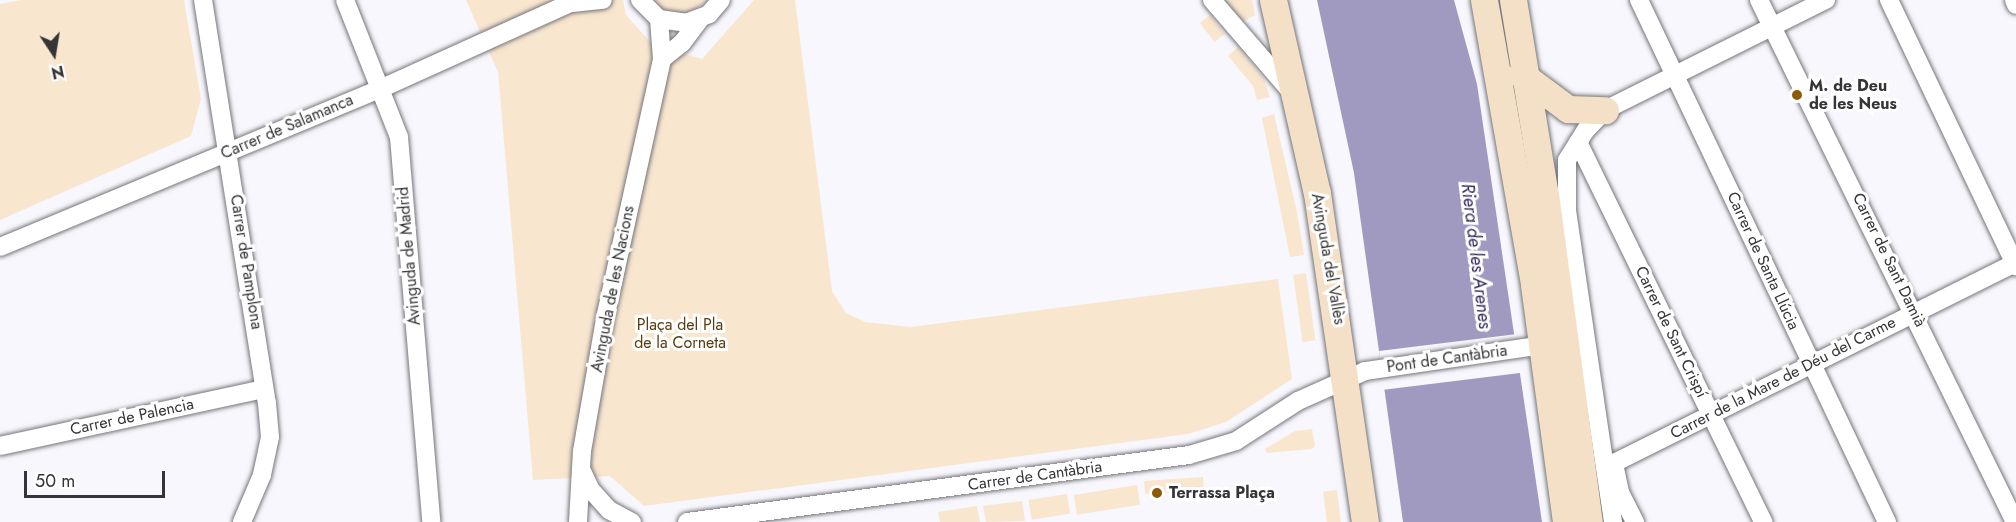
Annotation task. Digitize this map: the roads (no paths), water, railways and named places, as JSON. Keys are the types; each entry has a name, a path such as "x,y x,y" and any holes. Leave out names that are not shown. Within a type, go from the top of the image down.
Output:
{"main road":[{"name":"Avinguda del Vallès","path":"1272,0 1317,193 1364,372 1365,522"},
{"path":"1484,0 1555,336 1589,522"},
{"path":"1513,0 1528,81 1555,336 1566,522"},
{"path":"1490,29 1528,81 1568,109 1605,110"}],"street":[{"name":"Carrer de Pamplona","path":"203,0 226,152 253,295 270,437 262,475 242,522"},
{"name":"Avinguda de Madrid","path":"345,0 382,87 399,137 431,522"},
{"name":"Carrer de Salamanca","path":"0,247 382,87 575,2 603,0"},
{"path":"627,0 679,23 700,19"},
{"path":"663,59 682,43 700,19 721,0"},
{"path":"1212,0 1296,98"},
{"name":"Carrer de Santa Llúcia","path":"1639,0 1887,522"},
{"name":"Carrer de Sant Damià","path":"1759,0 1915,312 2015,522"},
{"path":"1612,522 1555,336 1565,175 1568,160 1578,142 1605,110 1826,0"},
{"path":"1889,0 2016,264"},
{"path":"2014,0 2016,5"},
{"name":"Avinguda de les Nacions","path":"578,522 581,467 606,314 663,59 649,10"},
{"name":"Carrer de Sant Crispí","path":"1578,142 1712,414 1762,522"},
{"name":"Carrer de la Mare de Déu del Carme","path":"1635,522 1620,492 1614,462 1811,362 2016,264"},
{"name":"Pont de Cantàbria","path":"1364,372 1555,336"},
{"name":"Carrer de Cantàbria","path":"687,522 1189,455 1236,441 1298,402 1364,372"},
{"name":"Carrer de Palencia","path":"0,446 263,389"},
{"path":"581,467 591,490 609,510 632,522"}],"water":[{"name":"Riera de les Arenes","path":"1317,0 1454,0 1477,84 1542,522 1403,522 1354,173"}],"place":[{"name":"M. de Deu de les Neus","path":"1797,95"},
{"name":"Terrassa Plaça","path":"1157,493"}],"park label":[{"name":"Plaça del Pla de la Corneta","path":"680,334"}]}
